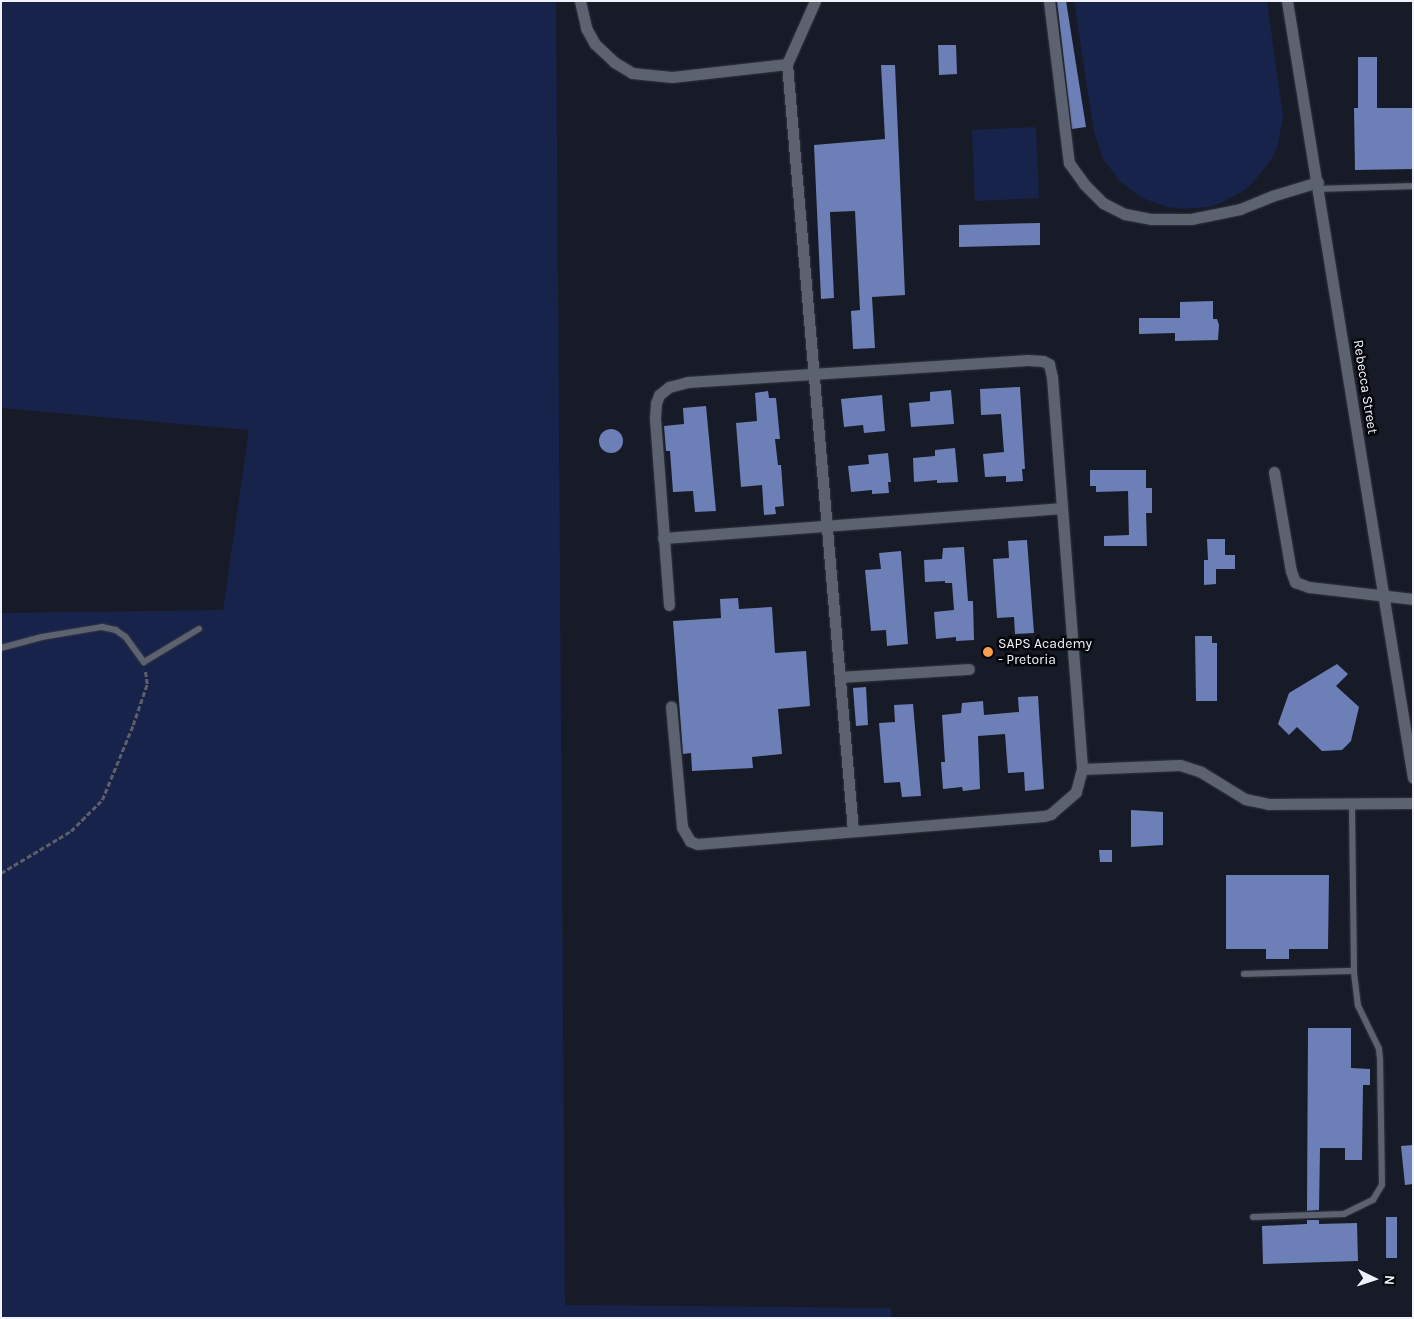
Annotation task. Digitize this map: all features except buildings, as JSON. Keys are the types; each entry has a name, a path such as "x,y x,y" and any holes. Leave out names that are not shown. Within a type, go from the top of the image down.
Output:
{"street":[{"path":"580,1 584,22 595,44 614,62 632,73 672,77 787,64"},
{"path":"815,1 787,64 853,830"},
{"path":"1049,1 1069,163 1084,184 1104,203 1125,214 1151,219 1191,219 1240,209 1272,196 1318,185"},
{"name":"Rebecca Street","path":"1287,1 1413,778"},
{"path":"669,606 655,418 656,403 663,391 678,383 688,382 1028,360 1046,362 1050,367 1082,769 1076,792 1048,816 853,830 697,844 690,841 682,827 671,706"},
{"path":"1274,472 1293,579 1300,585 1308,587 1413,599"},
{"path":"664,538 828,524 1060,508"},
{"path":"841,677 969,669"},
{"path":"1082,769 1180,765 1201,772 1245,799 1259,803 1281,805 1413,803"}],"lane":[{"path":"1318,185 1413,186"},
{"path":"1,648 42,637 102,627 116,630 126,637 144,662 199,629"},
{"path":"1253,1217 1344,1214 1373,1200 1382,1185 1379,1049 1358,1006 1354,971 1352,804"},
{"path":"1244,974 1354,971"}],"path":[{"path":"1,872 71,831 102,800 134,725 147,684 144,662"}],"shaded area":[{"path":"1,1 556,1 565,1305 891,1308 891,1318 1,1318 1,613 223,610 249,430 1,408"},
{"path":"1074,1 1267,1 1283,117 1278,144 1273,157 1246,189 1223,202 1209,207 1182,209 1168,207 1142,198 1120,181 1103,159 1094,132"},
{"path":"1036,127 1039,198 975,201 972,130"}],"place":[{"name":"SAPS Academy - Pretoria","path":"988,652"}]}
